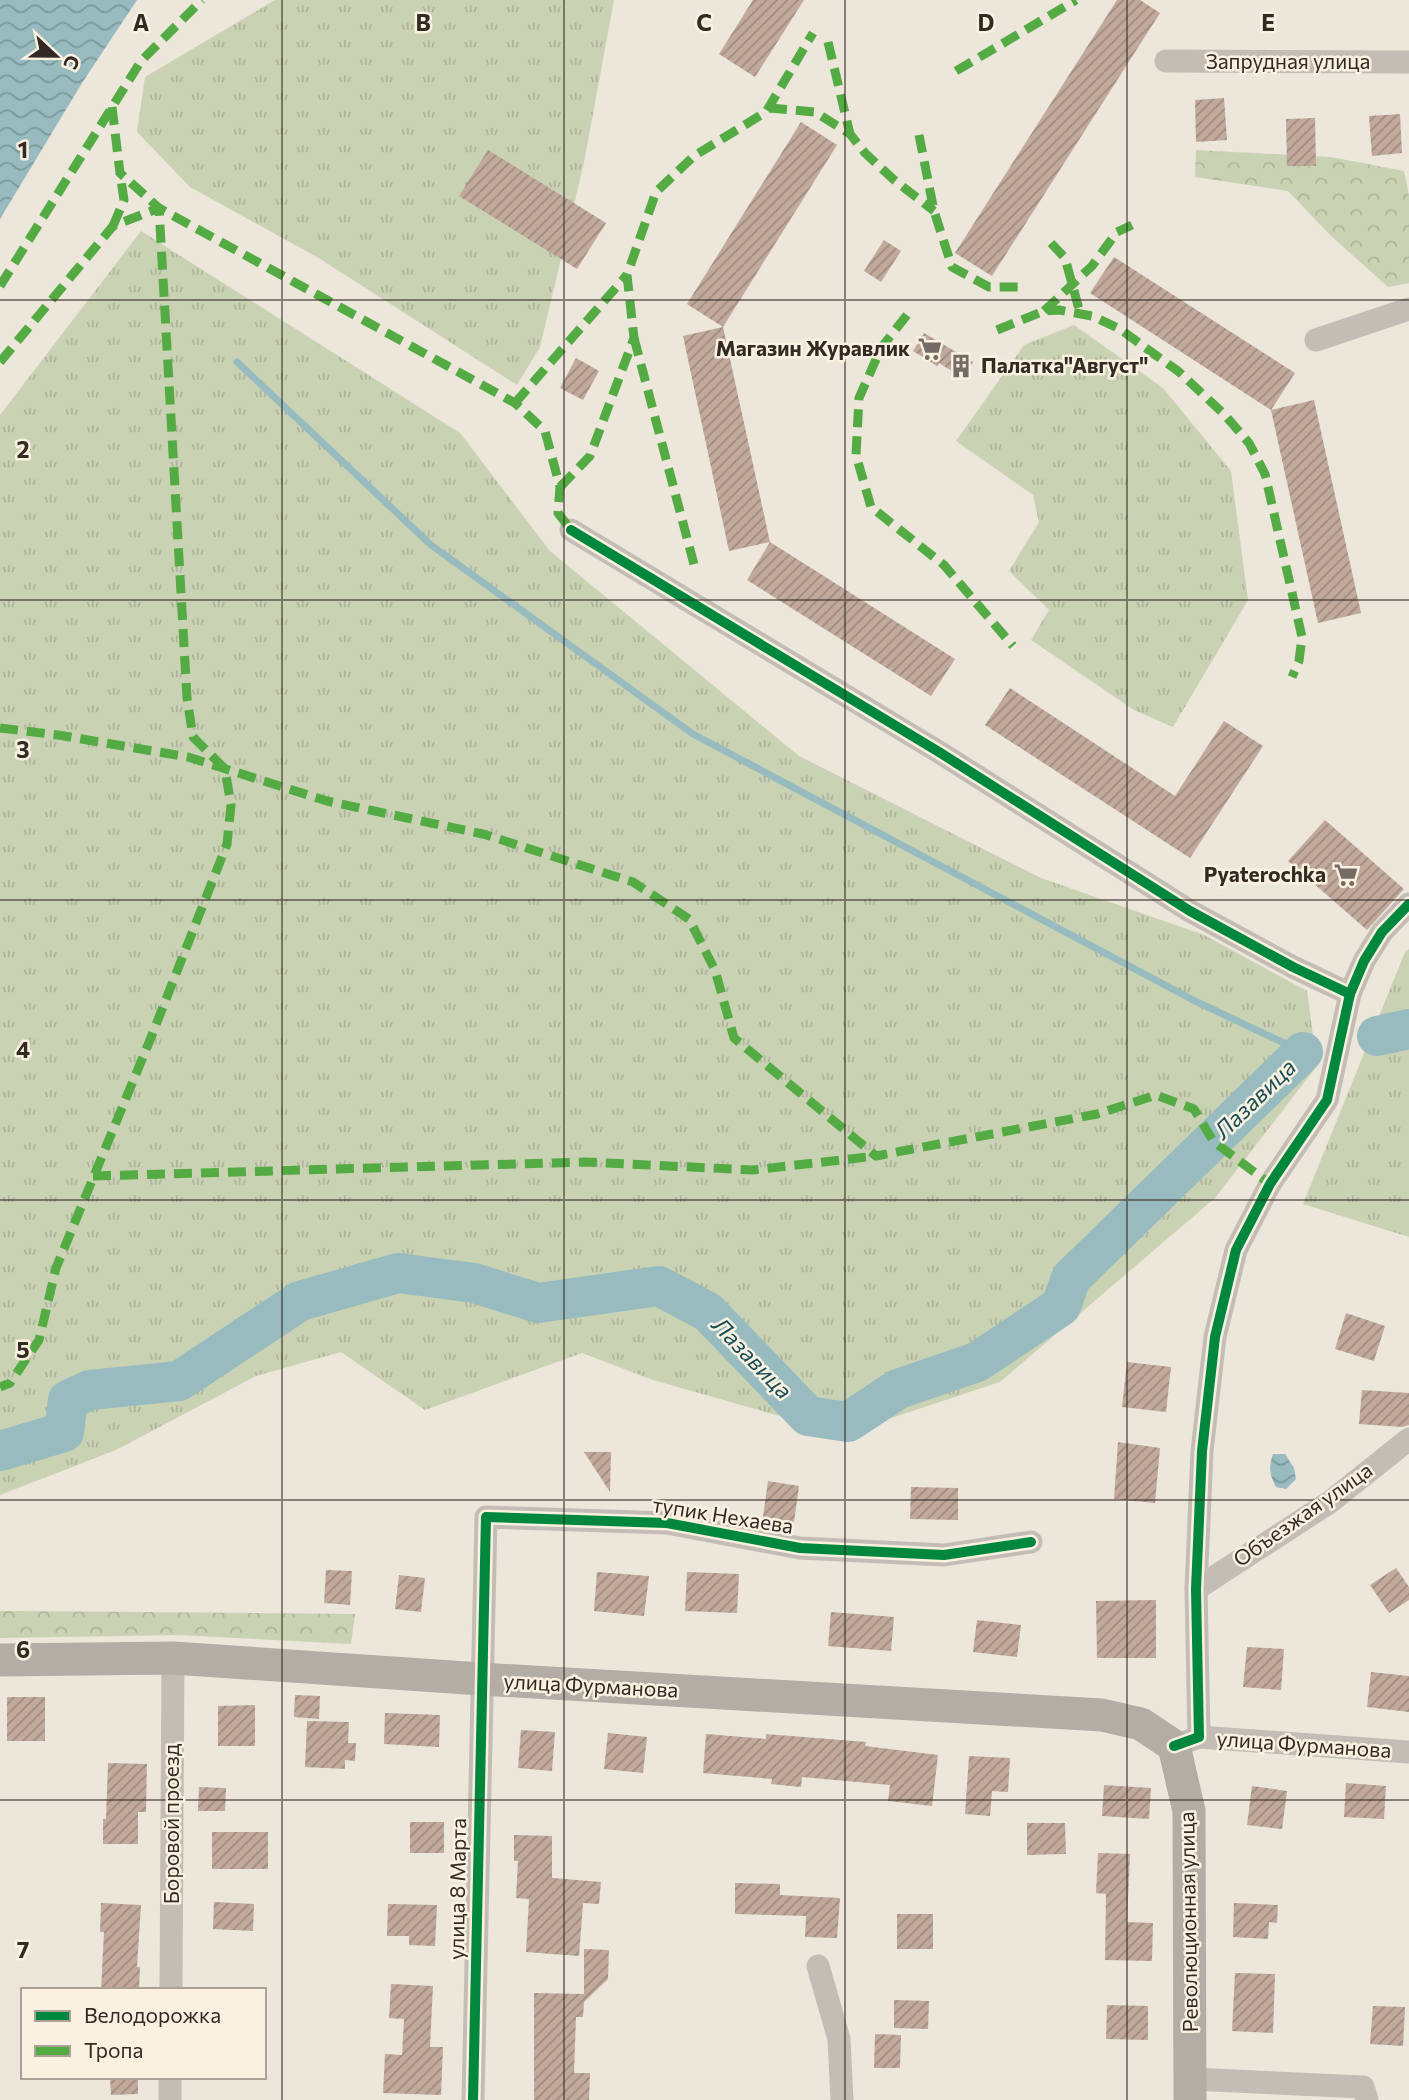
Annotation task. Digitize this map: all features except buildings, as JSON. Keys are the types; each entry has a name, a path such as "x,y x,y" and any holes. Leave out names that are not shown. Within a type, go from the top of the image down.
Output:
{"main road":[{"name":"улица Фурманова","path":"0,1660 173,1658 1102,1716 1140,1724 1187,1742"},
{"name":"Революционная улица","path":"1187,1742 1184,1781 1189,1811 1191,2089"}],"street":[{"name":"Запрудная улица","path":"1166,61 1409,62"},
{"path":"1317,340 1409,309"},
{"path":"571,530 939,752 1190,911 1293,967 1350,994"},
{"path":"1187,1742 1202,1451 1214,1349 1236,1250 1270,1184 1327,1100 1350,994 1364,961 1382,932 1409,904"},
{"name":"Объезжая улица","path":"1196,1588 1330,1502 1409,1439"},
{"name":"тупик Нехаева","path":"481,1679 486,1517 667,1523 800,1548 944,1555 1031,1542"},
{"name":"Боровой проезд","path":"170,1988 173,1658"},
{"name":"улица 8 Марта","path":"473,2100 481,1679"},
{"name":"улица Фурманова","path":"1187,1742 1409,1752"},
{"path":"818,1966 839,2039 842,2100"},
{"path":"170,2079 170,2100"},
{"path":"1191,2089 1363,2087 1367,2100"}],"green space":[{"path":"275,0 614,0 584,162 540,347 517,385 317,257 190,187 137,132 145,77"},
{"path":"1196,150 1331,157 1404,171 1409,196 1409,283 1388,287 1330,235 1288,191 1195,177"},
{"path":"141,231 460,433 550,551 799,756 1041,878 1204,935 1307,991 1317,1066 1215,1198 1000,1382 843,1434 653,1380 582,1353 425,1410 341,1352 256,1376 116,1450 0,1495 0,415"},
{"path":"1074,325 1163,388 1231,471 1248,600 1173,727 1134,710 1031,640 1049,610 1009,571 1039,522 1033,495 956,441 1024,345"},
{"path":"1409,949 1409,1237 1303,1204 1405,952"},
{"path":"0,1611 355,1614 351,1644 180,1635 0,1638"}],"water":[{"path":"0,0 137,0 82,83 0,219"},
{"path":"1273,1454 1285,1454 1294,1468 1296,1479 1286,1489 1276,1487 1272,1479 1270,1467"}],"waterway":[{"path":"237,362 431,545 693,734 1195,1001 1303,1052"},
{"name":"Лазавица","path":"1377,1036 1409,1029"},
{"name":"Лазавица","path":"0,1451 64,1432 68,1400 90,1390 179,1381 300,1301 398,1273 474,1283 538,1303 659,1286 708,1312 808,1416 848,1422 898,1389 977,1362 1061,1306 1071,1278 1303,1052"}],"marked path":[{"path":"0,286 141,61 202,0"},
{"path":"956,71 1076,0"},
{"path":"560,487 590,456 634,338 627,275 656,192 694,156 766,112 813,33"},
{"path":"828,42 850,134"},
{"path":"112,107 120,173 159,208 515,403 545,431 560,487 558,513 571,530"},
{"path":"769,108 815,112 850,134 865,153 893,179 934,211"},
{"path":"919,135 934,211 952,267 989,287 1024,287"},
{"path":"113,226 124,200 120,173"},
{"path":"0,362 113,226 159,208 187,698 193,737 225,769 231,805 227,844 56,1268 39,1340 10,1383 0,1387"},
{"path":"1044,311 1092,266 1117,232 1132,225"},
{"path":"1051,243 1065,258 1080,313"},
{"path":"515,403 627,275"},
{"path":"997,330 1044,311 1059,310 1092,316 1120,329 1178,371 1224,414 1249,443 1265,474 1302,637 1299,661 1292,677"},
{"path":"907,315 881,348 859,398 856,455 871,507 944,565 1013,646"},
{"path":"634,338 696,572"},
{"path":"0,728 188,757 327,801 483,834 633,882 689,919 715,970 734,1038 876,1156 1097,1114 1156,1095 1194,1109 1213,1141 1270,1184"},
{"path":"93,1176 585,1162 753,1170 876,1156"}],"cycle path":[{"path":"571,530 939,752 1190,911 1293,967 1350,994"},
{"path":"1174,1746 1199,1737 1196,1589 1202,1451 1215,1337 1236,1250 1270,1184 1327,1100 1350,994 1364,961 1382,932 1409,904"},
{"path":"473,2100 486,1517 667,1523 800,1548 944,1555 1031,1542"}],"place":[{"name":"Магазин Журавлик","path":"930,349"},
{"name":"Палатка\"Август\"","path":"961,366"},
{"name":"Pyaterochka","path":"1346,875"}]}
